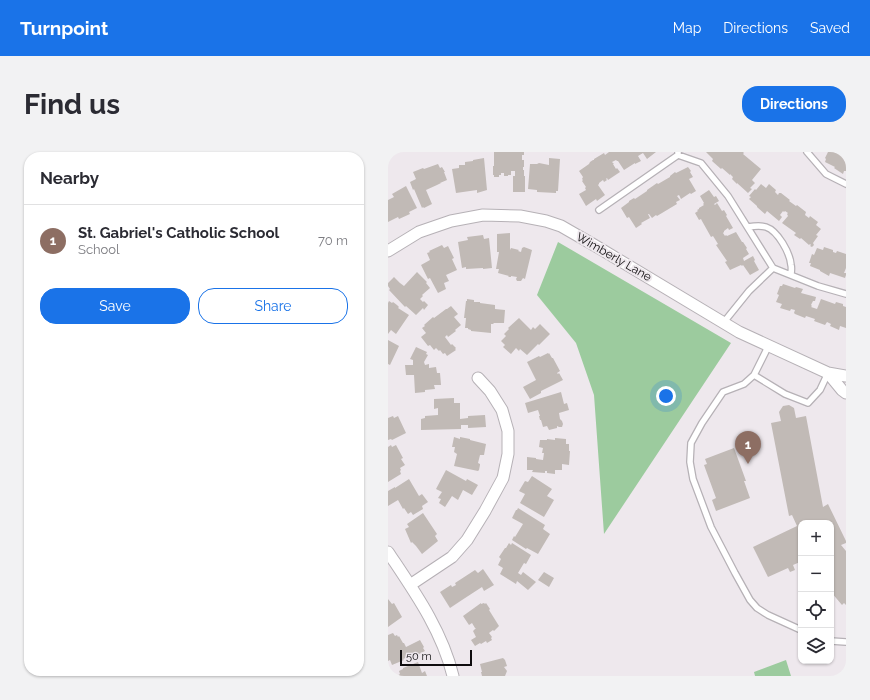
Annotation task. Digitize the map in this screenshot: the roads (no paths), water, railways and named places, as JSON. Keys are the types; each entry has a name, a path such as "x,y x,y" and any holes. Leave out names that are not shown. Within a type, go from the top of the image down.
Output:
{"street":[{"name":"Wimberly Lane","path":"388,251 419,232 451,221 483,216 520,216 561,226 739,332 828,373 846,376"},
{"name":"Wimberly Lane","path":"828,373 846,393"},
{"path":"410,585 452,557 467,540 503,478 508,454 508,431 502,410 490,391 478,378"},
{"path":"388,552 430,617 444,647 454,676"}],"lane":[{"path":"807,152 826,174 846,184"},
{"path":"600,210 678,153 701,163 728,196 773,268 818,286 846,294"},
{"path":"748,227 767,227 776,233 787,250 792,266 791,275"},
{"path":"724,322 749,291 773,268"},
{"path":"769,345 754,375 744,384 723,392 702,423 691,442 690,462 693,480 711,527 750,600 768,615 798,629"},
{"path":"754,375 785,394 808,403 820,390 828,373"},
{"path":"834,641 846,642"}],"place":[{"name":"St. Gabriel's Catholic School","path":"748,464"}]}
